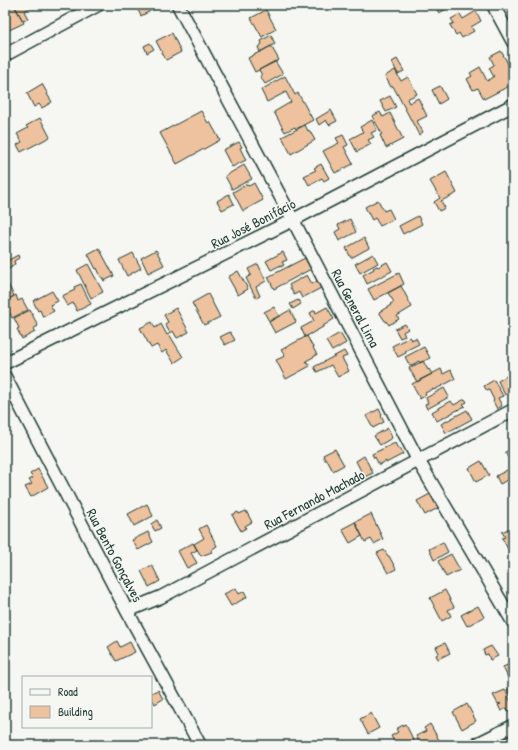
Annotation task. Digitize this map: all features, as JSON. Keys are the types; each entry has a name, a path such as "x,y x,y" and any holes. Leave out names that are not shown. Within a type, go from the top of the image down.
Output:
{"street":[{"path":"5,55 98,5"},
{"name":"Rua General Lima","path":"178,5 293,220 418,460 513,622"},
{"path":"493,5 513,42"},
{"name":"Rua José Bonifácio","path":"5,363 293,220 513,105"},
{"name":"Rua Bento Gonçalves","path":"5,377 127,611 200,745"},
{"name":"Rua Fernando Machado","path":"127,611 161,597 513,410"},
{"path":"475,745 513,726"}],"building":[{"path":"5,5 14,5 24,23 7,31 5,27"},
{"path":"14,5 36,5 24,11 28,19 23,21"},
{"path":"142,5 161,5 141,16 137,8"},
{"path":"434,5 454,5 439,13"},
{"path":"266,10 276,29 262,37 251,18"},
{"path":"476,11 481,21 471,27 474,31 462,38 459,33 456,35 450,25 454,23 451,19 460,14 463,19"},
{"path":"172,33 181,52 166,60 156,41"},
{"path":"271,35 275,44 260,52 258,47 262,44 261,41"},
{"path":"150,43 154,49 147,53 144,46"},
{"path":"271,46 279,60 255,72 248,58"},
{"path":"501,51 513,73 513,84 484,99 478,88 473,90 467,79 472,76 470,73 480,67 487,81 494,77 489,68 494,65 490,57"},
{"path":"397,59 404,71 398,74 392,62"},
{"path":"275,61 283,74 265,84 260,76 262,75 259,70"},
{"path":"395,70 401,81 408,77 417,94 407,99 409,103 418,98 427,116 417,121 423,132 419,135 393,86 391,87 385,76"},
{"path":"285,76 295,95 298,93 313,120 296,129 295,127 285,132 274,112 291,102 286,92 267,102 261,90"},
{"path":"42,84 52,102 42,108 39,104 34,107 27,93"},
{"path":"440,86 447,99 439,104 432,90"},
{"path":"390,96 396,107 386,112 380,101"},
{"path":"331,110 337,121 329,125 326,120 319,125 316,119"},
{"path":"201,111 208,123 210,122 220,140 177,164 160,133"},
{"path":"380,112 383,117 390,113 403,139 386,148 380,135 382,134 372,116"},
{"path":"40,118 50,137 21,152 17,145 22,142 17,134 28,128 26,126"},
{"path":"372,120 377,130 371,133 374,137 368,140 371,144 357,152 350,139 363,132 360,127"},
{"path":"305,125 315,140 291,154 282,137"},
{"path":"343,135 348,145 344,147 353,164 335,173 323,151 339,143 336,138"},
{"path":"239,142 242,147 240,148 246,160 232,167 223,150"},
{"path":"321,164 329,178 324,181 322,178 309,185 304,176 316,170 314,168"},
{"path":"244,165 252,179 232,189 225,176"},
{"path":"446,172 457,193 441,201 445,208 439,211 434,202 440,198 430,181"},
{"path":"254,183 263,200 243,211 233,192 247,184 249,186"},
{"path":"229,194 234,204 222,210 217,201"},
{"path":"378,200 384,211 389,209 394,219 380,226 375,218 372,220 365,207"},
{"path":"418,216 422,224 403,234 399,226"},
{"path":"350,219 356,232 339,241 335,232 340,229 338,225"},
{"path":"364,238 369,248 351,258 346,248"},
{"path":"99,248 114,276 104,281 88,254"},
{"path":"156,250 164,265 148,273 141,258"},
{"path":"283,252 287,260 282,262 284,265 271,270 266,261"},
{"path":"133,253 141,268 127,276 119,260"},
{"path":"373,254 378,263 360,273 355,264"},
{"path":"18,255 19,258 14,261 15,264 6,271 8,276 5,278 5,262"},
{"path":"305,258 311,269 274,289 268,277"},
{"path":"387,262 392,271 367,284 363,275 374,269 373,268"},
{"path":"88,264 103,292 91,298 77,270"},
{"path":"258,264 266,281 256,287 260,296 256,298 246,278 251,275 248,269"},
{"path":"238,271 248,289 238,295 228,277"},
{"path":"399,273 404,284 374,300 368,289"},
{"path":"307,275 312,284 317,281 321,288 302,298 299,292 294,295 289,285"},
{"path":"5,280 14,296 5,301"},
{"path":"81,284 91,304 77,311 73,303 67,306 62,296 75,290 74,287"},
{"path":"401,286 412,307 397,316 399,319 389,325 379,312 394,302 388,293"},
{"path":"52,291 58,301 50,305 54,311 43,317 33,301"},
{"path":"208,294 220,317 204,325 192,303"},
{"path":"16,295 18,301 22,299 28,310 12,318 5,301"},
{"path":"298,300 301,304 293,309 290,304"},
{"path":"274,307 279,316 269,321 264,312"},
{"path":"327,307 334,319 305,337 301,328 314,321 310,313 315,310 316,313"},
{"path":"176,308 189,332 177,338 173,331 170,333 165,324 168,322 164,315"},
{"path":"30,310 38,326 33,329 35,332 22,339 14,318"},
{"path":"290,310 296,322 275,333 269,322"},
{"path":"152,322 155,328 161,324 183,357 174,363 166,350 162,353 157,345 151,348 140,328"},
{"path":"405,324 408,329 403,332 405,336 400,338 395,329"},
{"path":"230,332 235,340 225,345 220,337"},
{"path":"340,333 346,343 332,351 326,341"},
{"path":"307,336 317,355 306,361 310,366 286,379 276,360 285,356 281,350"},
{"path":"410,337 411,340 416,338 419,344 405,351 406,353 398,357 392,346"},
{"path":"424,347 430,358 420,363 419,361 410,366 405,357"},
{"path":"344,351 347,356 342,358 349,371 338,377 331,365 317,372 314,367"},
{"path":"423,361 432,374 417,382 409,368"},
{"path":"441,369 443,374 451,370 455,379 425,393 426,395 420,399 412,384"},
{"path":"510,374 513,380 513,391 505,395 498,381"},
{"path":"494,380 503,396 498,398 502,406 497,409 489,390 487,391 484,386"},
{"path":"444,388 449,397 427,409 425,404 428,403 426,398"},
{"path":"465,399 467,402 463,404 465,406 437,421 432,412 451,401 454,405"},
{"path":"379,409 384,422 373,428 366,416"},
{"path":"467,410 472,419 446,433 441,424"},
{"path":"388,428 392,438 380,445 374,436"},
{"path":"395,443 403,454 379,465 372,454"},
{"path":"513,448 513,467 505,452"},
{"path":"335,449 344,465 333,471 323,455"},
{"path":"364,456 373,473 364,477 356,461"},
{"path":"481,461 489,475 476,482 469,468"},
{"path":"38,469 48,487 31,497 25,487 32,484 29,480 33,478 30,474"},
{"path":"509,469 513,477 500,484 496,476"},
{"path":"430,494 438,508 425,515 417,501"},
{"path":"147,504 153,516 134,526 128,514"},
{"path":"246,511 252,522 245,526 246,528 241,531 232,515 238,512 239,514"},
{"path":"371,514 383,539 374,544 371,539 365,542 355,522"},
{"path":"157,520 161,528 155,531 151,524"},
{"path":"355,522 362,536 350,543 342,529"},
{"path":"206,525 217,546 211,550 212,552 201,556 194,544 204,538 199,529"},
{"path":"512,527 513,549 509,551 502,538 505,537 502,532"},
{"path":"148,532 153,542 138,550 132,540"},
{"path":"443,542 448,552 434,560 429,549"},
{"path":"193,543 197,550 191,553 197,563 187,568 178,551"},
{"path":"384,550 396,569 388,573 377,553"},
{"path":"451,554 460,570 446,577 438,561"},
{"path":"152,565 160,581 149,587 141,571"},
{"path":"236,588 239,594 244,591 247,597 231,606 224,594"},
{"path":"445,590 454,607 448,610 451,616 442,621 430,598"},
{"path":"478,606 484,617 467,626 461,615"},
{"path":"117,641 120,647 130,642 135,652 116,661 108,647"},
{"path":"445,643 450,653 438,659 436,655 439,653 436,647"},
{"path":"491,646 498,656 490,660 488,654 485,655 483,650"},
{"path":"512,663 513,678 509,680 503,667"},
{"path":"513,687 513,702 507,690"},
{"path":"158,690 163,699 155,704 152,699 152,693"},
{"path":"505,690 513,706 513,711 509,713 507,708 501,711 498,705 501,704 498,704 493,695"},
{"path":"467,704 476,721 462,729 453,712"},
{"path":"371,713 379,728 368,734 360,719"},
{"path":"405,724 416,745 396,745 391,736 398,732 396,729"},
{"path":"430,724 442,745 421,745 416,736 426,731 424,728"}]}
